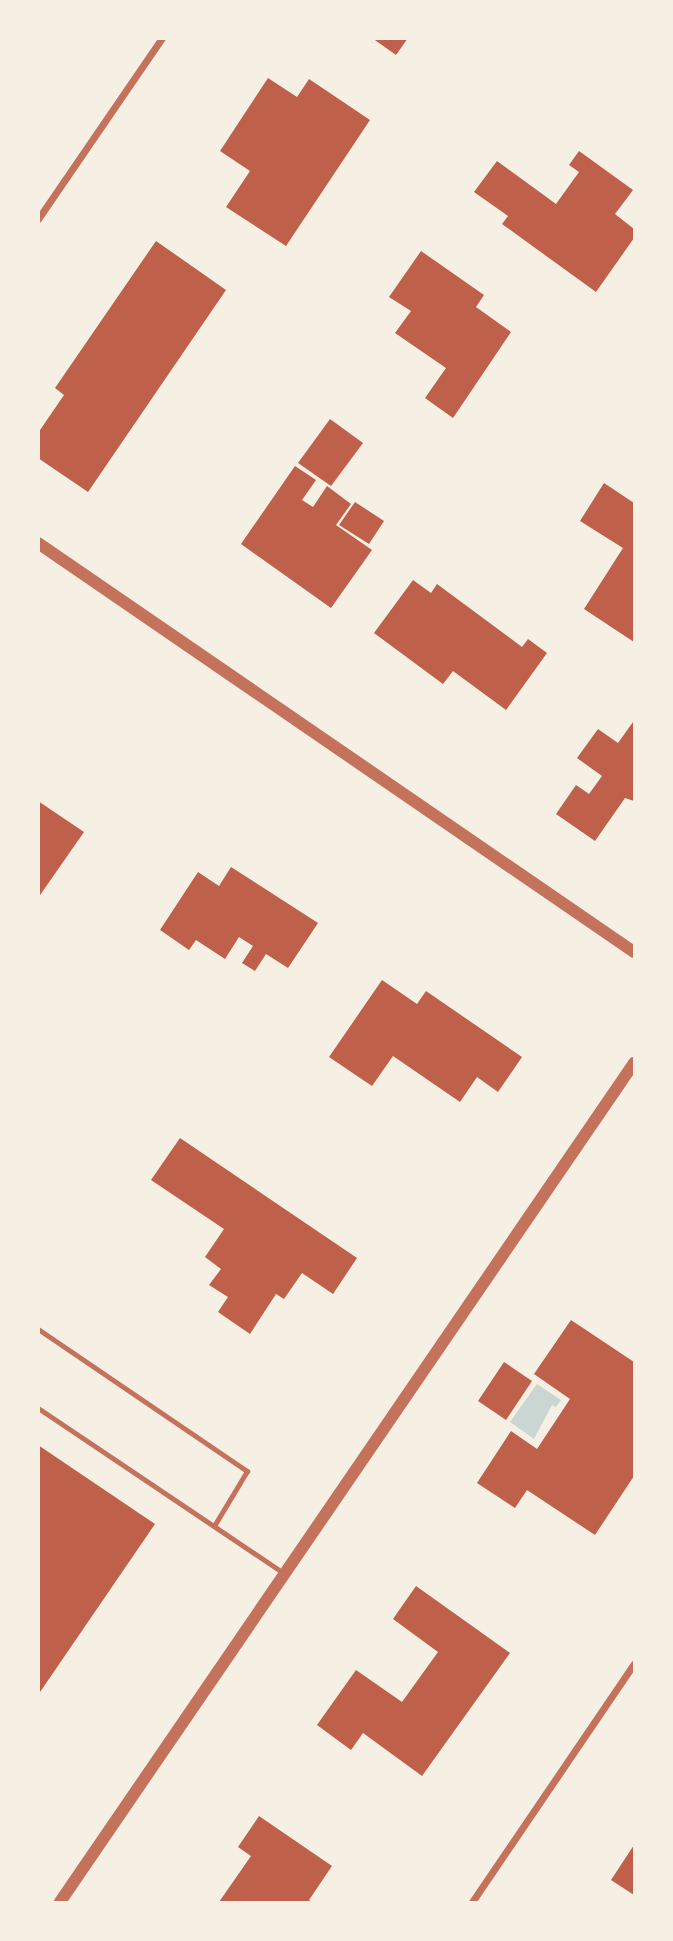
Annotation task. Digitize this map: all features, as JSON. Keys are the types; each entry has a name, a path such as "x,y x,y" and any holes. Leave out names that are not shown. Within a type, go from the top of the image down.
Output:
{"street":[{"path":"38,219 162,38"},
{"path":"38,543 635,952"},
{"path":"60,1902 635,1063"},
{"path":"472,1902 635,1664"}],"lane":[{"path":"38,1329 247,1471 214,1526"},
{"path":"38,1408 285,1574"}],"shaded area":[{"path":"537,1384 561,1400 556,1407 552,1405 534,1439 510,1422"}],"building":[{"path":"372,38 408,38 396,55"},
{"path":"268,78 297,97 309,79 370,120 286,246 226,207 250,171 220,151"},
{"path":"579,151 633,190 615,214 634,229 634,238 596,292 502,224 508,216 474,192 497,161 556,204 579,172 569,165"},
{"path":"156,241 226,290 88,492 38,458 38,433 64,395 55,388"},
{"path":"421,251 484,295 476,307 511,332 453,418 425,398 446,368 395,333 411,311 389,297"},
{"path":"330,419 363,443 331,486 298,463"},
{"path":"295,466 316,480 302,500 313,507 327,486 351,504 336,525 372,550 331,608 241,544"},
{"path":"604,483 634,503 634,642 584,609 623,548 580,521"},
{"path":"355,502 384,521 369,544 339,525"},
{"path":"413,580 431,593 437,584 522,647 528,639 547,653 506,710 453,671 443,684 374,633"},
{"path":"633,722 634,801 625,798 595,841 556,814 576,785 589,794 602,776 577,758 598,729 618,743"},
{"path":"38,801 84,832 38,898"},
{"path":"231,867 318,923 288,968 266,954 255,971 242,963 253,946 239,937 225,959 196,940 189,950 160,930 198,872 219,886"},
{"path":"382,980 417,1004 426,991 522,1057 498,1092 477,1077 460,1102 393,1056 372,1086 329,1057"},
{"path":"180,1138 357,1258 333,1294 302,1273 284,1299 276,1294 250,1334 218,1312 228,1297 209,1285 221,1269 205,1257 224,1229 151,1180"},
{"path":"571,1320 634,1362 634,1476 595,1535 527,1490 515,1508 477,1483 511,1431 537,1449 570,1399 534,1374"},
{"path":"504,1362 532,1381 506,1420 478,1401"},
{"path":"38,1445 155,1524 38,1695"},
{"path":"416,1586 510,1653 422,1776 363,1733 351,1750 317,1725 356,1670 402,1702 438,1652 393,1619"},
{"path":"259,1816 332,1866 309,1900 312,1902 219,1902 251,1856 238,1847"},
{"path":"634,1845 634,1895 611,1880"}]}
